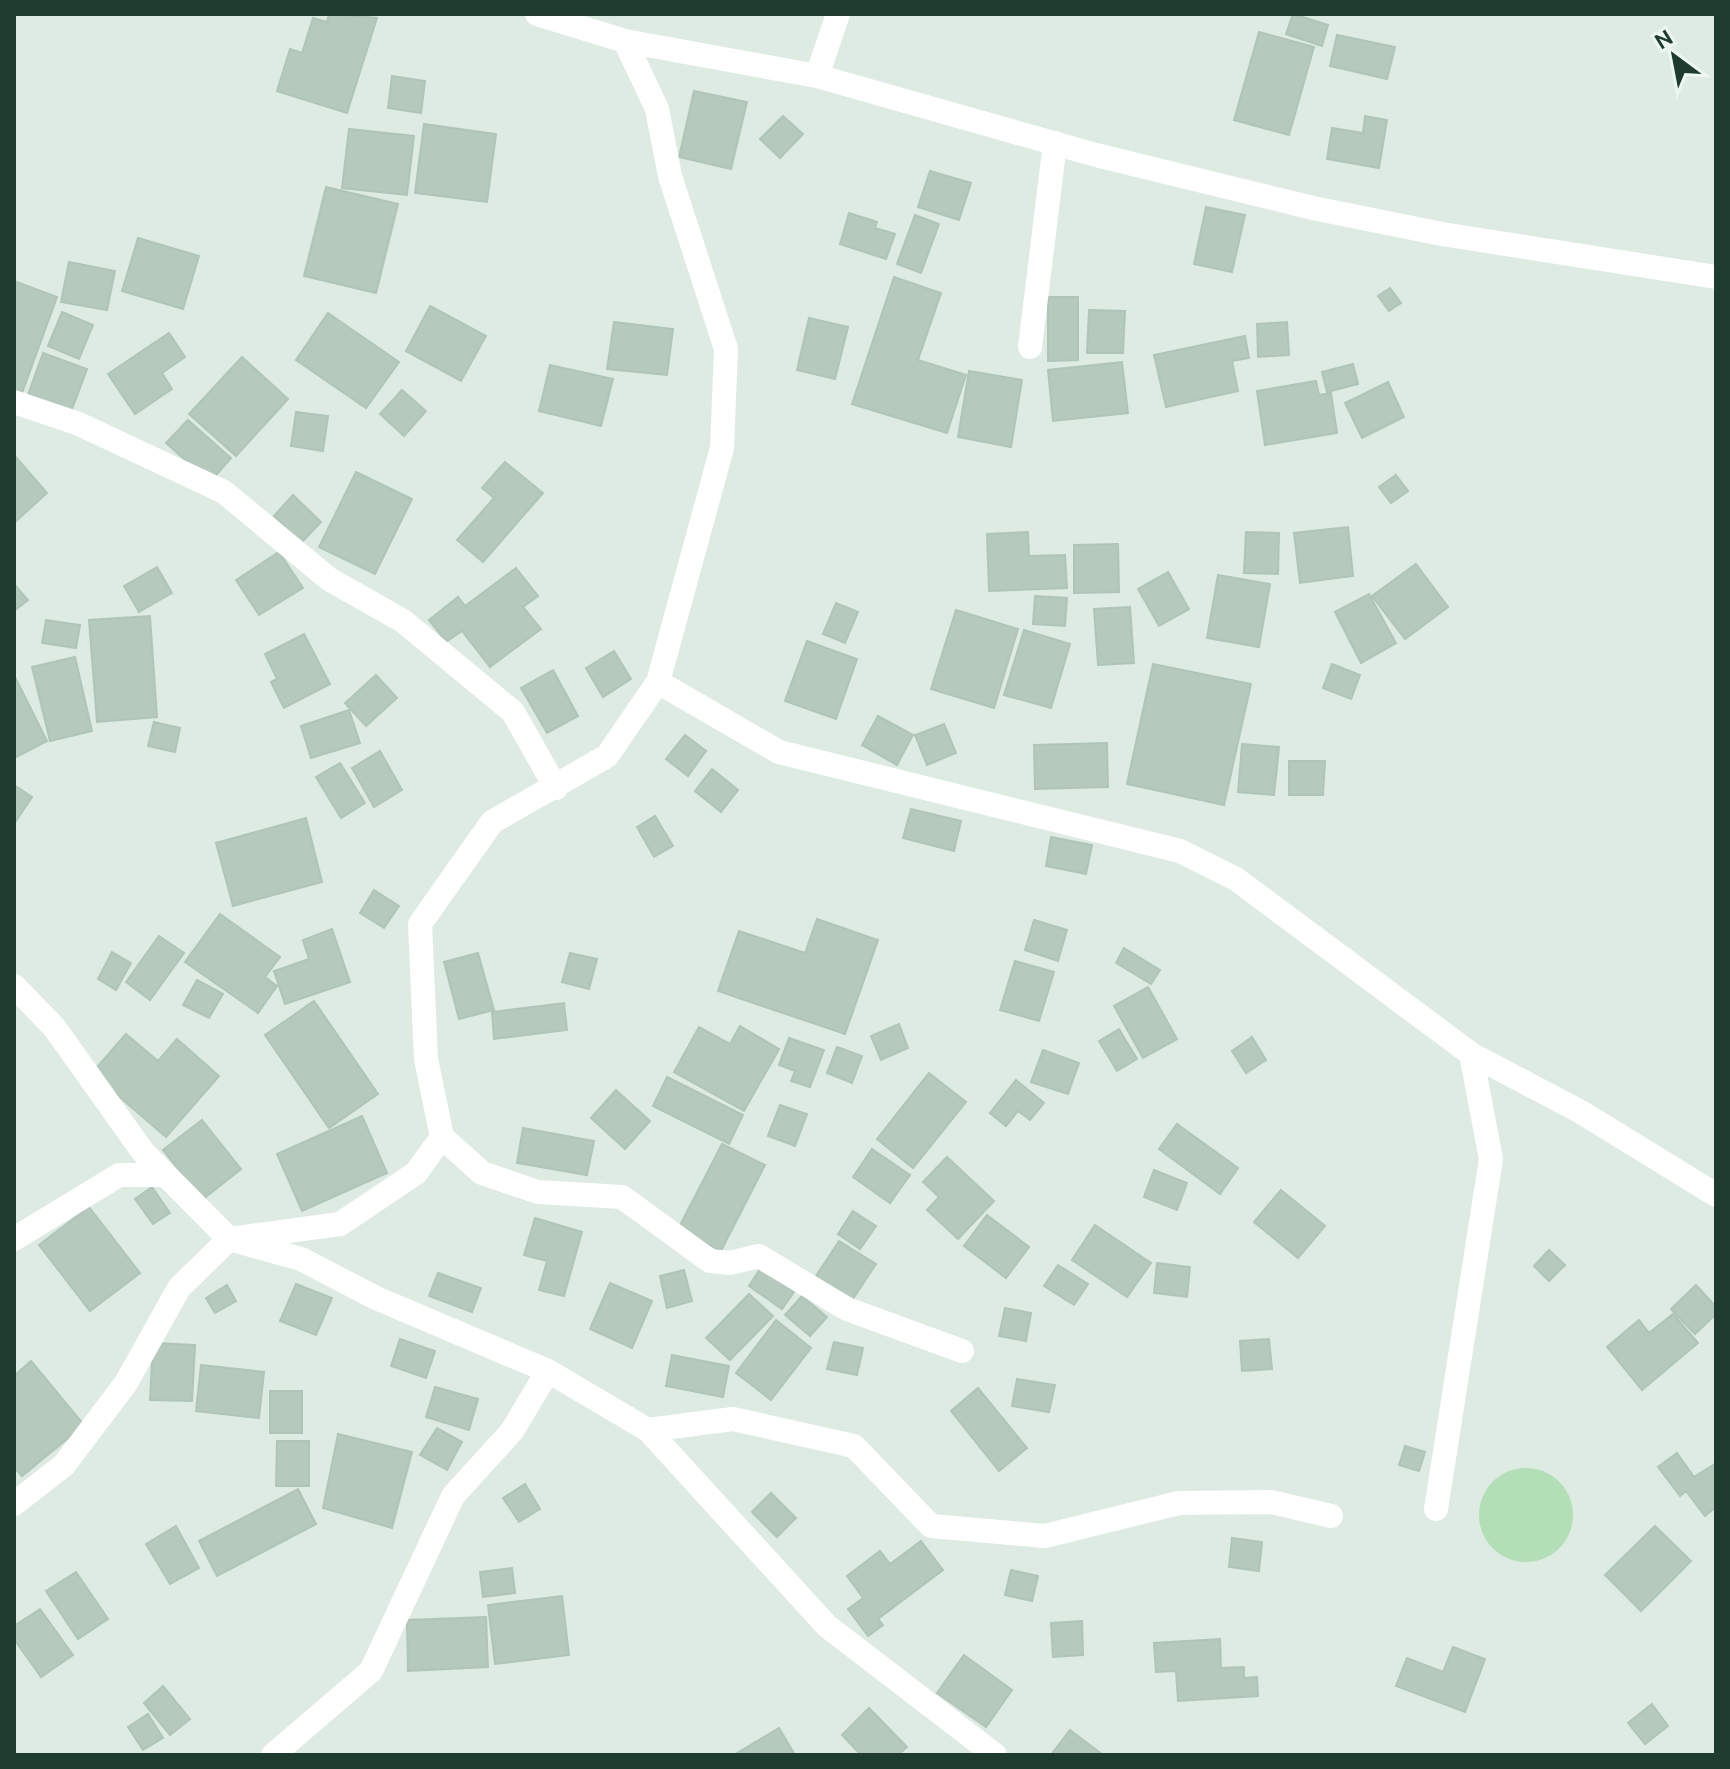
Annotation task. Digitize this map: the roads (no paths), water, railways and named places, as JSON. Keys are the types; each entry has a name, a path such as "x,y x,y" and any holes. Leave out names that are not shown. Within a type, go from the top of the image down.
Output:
{"street":[{"path":"537,14 625,41 817,76 1055,143 1313,208 1442,234 1716,277"},
{"path":"817,76 838,14"},
{"path":"625,41 657,109 670,176 726,349 722,448 658,682 607,756 492,822 420,924 426,1059 442,1137 482,1173 538,1192 622,1197 710,1261 730,1263 759,1256 847,1309 962,1351"},
{"path":"1030,347 1055,143"},
{"path":"14,402 79,424 224,492 329,579 403,621 513,712 556,788"},
{"path":"658,682 779,752 1180,851 1236,879 1471,1054 1581,1112 1716,1195"},
{"path":"14,986 54,1027 143,1152 229,1239 301,1259 376,1298 548,1371 648,1430 827,1626 995,1755"},
{"path":"1436,1509 1491,1159 1471,1054"},
{"path":"14,1504 64,1465 126,1383 179,1288 229,1239 340,1224 416,1173 442,1137"},
{"path":"14,1239 119,1175 165,1175"},
{"path":"273,1755 371,1671 453,1496 512,1431 548,1371"},
{"path":"648,1430 733,1419 854,1446 931,1526 1045,1536 1179,1503 1271,1502 1331,1516"}]}
